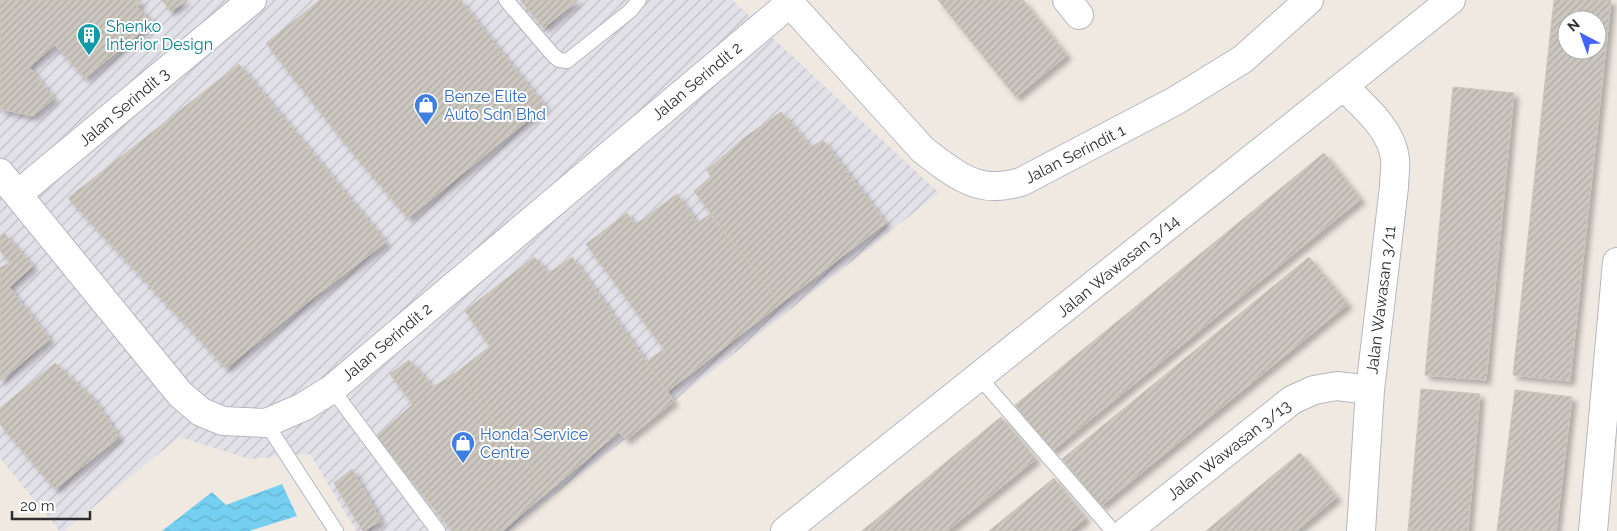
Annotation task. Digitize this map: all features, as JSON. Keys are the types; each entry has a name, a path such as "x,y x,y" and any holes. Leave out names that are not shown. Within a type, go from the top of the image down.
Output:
{"street":[{"name":"Jalan Serindit 3","path":"18,194 252,0"},
{"name":"Jalan Serindit 1","path":"788,2 923,150 949,170 972,182 995,187 1021,182 1175,101 1243,59 1309,0"},
{"name":"Jalan Wawasan 3/14","path":"786,531 1451,0"},
{"name":"Jalan Serindit 2","path":"0,173 180,394 200,412 223,421 266,423 303,407 332,389 788,2"},
{"name":"Jalan Wawasan 3/11","path":"1343,86 1370,113 1387,135 1395,158 1394,187 1370,390 1361,531"},
{"path":"1593,531 1617,262"},
{"name":"Jalan Wawasan 3/13","path":"1127,531 1292,400 1314,390 1338,386 1370,390"}],"lane":[{"path":"506,0 553,55 559,60 567,62 630,11 639,0"},
{"path":"979,377 1113,531"},
{"path":"332,389 438,531"},
{"path":"266,423 336,531"}],"shaded area":[{"path":"0,0 732,0 939,193 508,531 356,531 310,454 250,459 179,437 64,531 60,531 0,458"}],"water":[{"path":"282,484 297,516 249,531 162,531 212,492 226,505"}],"building":[{"name":"Shenko Interior Design","path":"0,0 142,0 136,5 153,22 85,78 55,45 29,67 54,98 33,116 0,109"},
{"path":"162,0 186,0 171,11"},
{"name":"Benze Elite Auto Sdn Bhd","path":"320,0 460,0 545,106 408,218 347,146 266,43"},
{"path":"520,0 578,0 544,28"},
{"path":"938,0 1023,0 1067,55 1016,97"},
{"path":"1554,0 1611,0 1607,37 1607,10 1557,10 1557,60 1605,60 1570,381 1513,375"},
{"path":"239,64 386,242 226,368 68,198"},
{"path":"1453,87 1514,93 1486,380 1425,375"},
{"path":"781,112 811,147 823,140 886,223 780,304 694,191 711,177 707,170 745,137"},
{"path":"1324,153 1361,199 1052,451 1015,405"},
{"path":"677,194 697,223 710,214 780,304 667,392 646,362 664,349 586,244 627,213 635,225"},
{"path":"4,233 33,266 9,287 50,339 0,381 0,268 10,262 0,251 0,236"},
{"path":"534,257 549,273 572,257 674,401 626,440 619,432 549,491 457,372 490,346 465,311"},
{"path":"1309,257 1348,304 1101,506 1062,459"},
{"name":"Honda Service Centre","path":"409,360 433,387 457,372 549,491 502,531 452,531 376,437 413,404 390,374"},
{"path":"55,363 93,398 119,437 55,489 0,424 0,408"},
{"path":"1421,389 1480,394 1468,531 1408,531"},
{"path":"1515,390 1572,397 1556,531 1497,531"},
{"path":"1001,417 1036,459 947,531 862,531"},
{"path":"1300,453 1337,497 1296,531 1206,531"},
{"path":"352,469 381,521 363,531 334,483"},
{"path":"1054,478 1086,518 1070,531 989,531"}],"place":[{"name":"Shenko Interior Design","path":"89,56"},
{"name":"Benze Elite Auto Sdn Bhd","path":"426,126"},
{"name":"Honda Service Centre","path":"463,464"}]}
